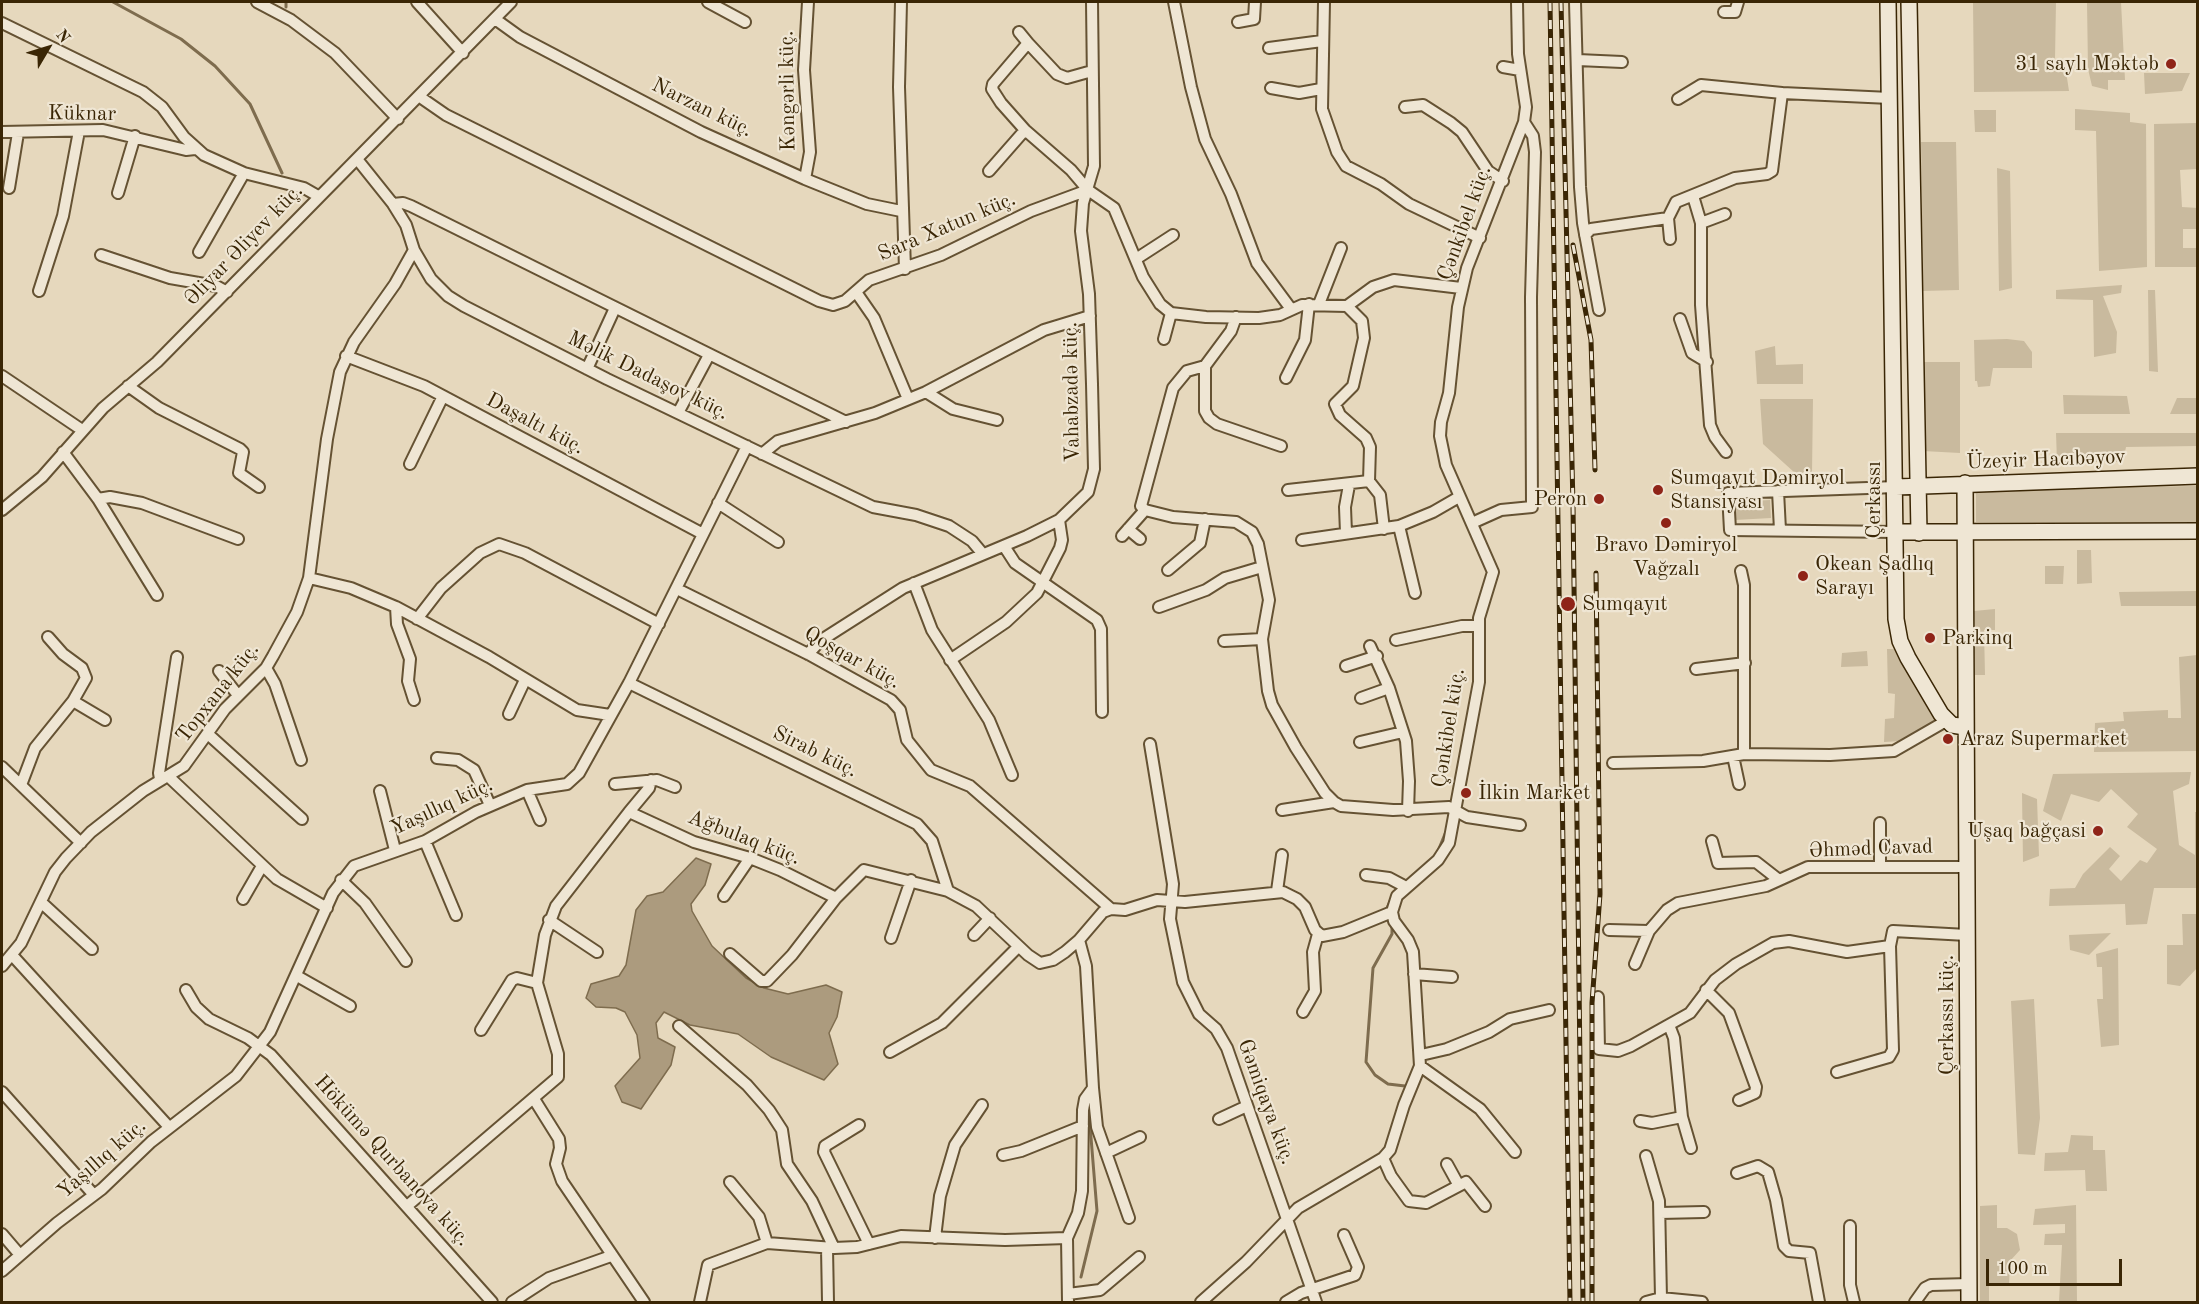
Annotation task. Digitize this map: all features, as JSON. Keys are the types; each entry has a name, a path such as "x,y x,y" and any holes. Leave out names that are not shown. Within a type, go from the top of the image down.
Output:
{"street":[{"path":"257,2 291,20 334,53 398,119"},
{"path":"417,2 463,53"},
{"name":"Əliyar Əliyev küç.","path":"2,510 34,485 82,430 157,362 511,2"},
{"path":"708,2 745,22"},
{"name":"Kəngərli küç.","path":"805,179 810,152 804,70 808,2"},
{"path":"901,2 899,87 901,211 905,269"},
{"name":"Vahabzadə küç.","path":"808,654 820,641 914,583 982,553 1004,546 1059,520 1088,492 1092,480 1090,316 1081,231 1083,203 1094,166 1092,2"},
{"path":"1174,2 1191,87 1205,139 1231,194 1257,263 1291,309"},
{"path":"1238,22 1254,19 1255,2"},
{"path":"1324,2 1321,89 1326,123 1346,166 1381,184 1409,204 1480,238"},
{"name":"Çənkibel küç.","path":"1392,912 1395,900 1406,887 1445,852 1456,812 1479,682 1479,626 1493,572 1446,465 1440,436 1441,422 1449,393 1461,288 1503,181 1511,150 1524,122 1525,91 1520,70 1517,2"},
{"path":"1575,2 1580,187 1585,235 1599,310"},
{"path":"1724,12 1735,12 1738,2"},
{"name":"Çerkassı","path":"1888,2 1898,632 1908,658 1946,721"},
{"name":"Çerkassı","path":"1909,2 1919,533"},
{"name":"Narzan küç.","path":"495,19 520,37 691,126 805,179 867,204 901,211"},
{"path":"2,23 143,92 162,107 195,149 244,173 304,188 318,196"},
{"path":"1019,32 1057,74 1067,78 1092,71"},
{"path":"1269,48 1322,42"},
{"path":"1028,43 993,84 992,89 1025,130 1071,170 1088,190 1114,208 1152,292 1171,313 1206,317 1272,317 1291,309 1314,304 1347,306 1384,281 1394,280 1461,288"},
{"path":"1578,60 1622,62"},
{"path":"1503,67 1520,70"},
{"path":"1678,99 1701,85 1782,93 1890,98"},
{"path":"1271,88 1299,93 1321,89"},
{"path":"1670,239 1668,218 1677,202 1735,178 1767,174 1772,171 1782,93"},
{"name":"Sara Xatun küç.","path":"420,97 446,114 819,301 833,305 845,301 869,280 940,255 1031,212 1088,190"},
{"path":"1405,107 1423,105 1452,123 1462,132 1488,171 1503,181"},
{"path":"1472,523 1502,510 1532,507 1531,297 1535,152 1533,136 1524,122"},
{"name":"Küknar","path":"2,132 103,130 186,150 195,149"},
{"path":"989,171 1025,130"},
{"path":"39,291 63,216 79,131"},
{"path":"9,188 18,133"},
{"path":"118,193 135,136"},
{"name":"Məlik Dadaşov küç.","path":"357,159 393,204 406,225 414,250 431,279 448,296 587,369 873,507 915,515 962,532 982,553"},
{"path":"199,252 244,173"},
{"path":"1693,196 1701,223 1701,304 1710,425 1715,438 1726,452"},
{"path":"393,204 403,203 411,206 846,422"},
{"path":"1701,223 1725,214"},
{"path":"1585,235 1591,229 1668,218"},
{"path":"1136,259 1173,235"},
{"path":"1286,378 1305,340 1314,304 1341,248"},
{"name":"Topxana küç.","path":"2,966 30,927 55,873 81,843 164,778 184,766 237,694 266,668 297,612 309,578 335,391 346,356 395,284 414,250"},
{"path":"101,255 170,278 216,285 227,292"},
{"path":"856,292 874,318 908,399"},
{"path":"1347,306 1362,321 1364,338 1356,379 1335,404 1340,415 1366,438 1370,447 1369,481 1380,495 1384,529"},
{"path":"587,369 615,308"},
{"path":"1164,339 1171,313"},
{"path":"762,454 778,441 846,422 926,392 1044,330 1090,316"},
{"path":"1236,316 1231,331 1205,366 1205,411 1209,418 1217,424 1281,446"},
{"path":"1680,319 1692,353 1707,362"},
{"path":"678,413 709,355"},
{"name":"Daşaltı küç.","path":"346,356 406,377 703,534"},
{"path":"1145,510 1142,501 1150,479 1173,388 1186,371 1205,366"},
{"path":"2,376 82,430"},
{"path":"128,386 159,408 240,449 243,452 239,473 259,488"},
{"path":"926,392 954,408 997,420"},
{"path":"410,464 443,396"},
{"name":"Yaşıllıq küç.","path":"2,1271 94,1195 169,1127 222,1089 261,1046 297,976 340,880 360,862 425,841 490,805 526,790 567,784 579,773 629,683 747,446"},
{"path":"63,452 98,499 157,596"},
{"name":"Üzeyir Hacıbəyov","path":"1896,487 2198,476"},
{"path":"1288,490 1369,481"},
{"path":"1612,764 1703,761 1739,755 1830,755 1894,751 1946,721 1965,727 1965,483"},
{"path":"1346,533 1345,507 1349,484"},
{"path":"1896,487 1728,493 1730,530 1919,533 2198,531"},
{"path":"1778,491 1780,530"},
{"path":"98,499 110,497 142,503 238,539"},
{"path":"1302,540 1399,526 1433,512 1459,497"},
{"path":"718,503 778,542"},
{"path":"1145,510 1173,517 1236,522 1252,532 1269,600 1262,639 1268,691 1272,705 1319,784 1334,802 1341,806 1408,811 1449,807 1456,812 1520,825"},
{"path":"1140,539 1125,533 1145,510"},
{"path":"1168,570 1200,543 1205,519"},
{"path":"950,660 1006,622 1044,583 1062,540 1059,520"},
{"path":"1399,526 1415,594"},
{"path":"417,619 441,588 480,553 499,544 525,554 659,624"},
{"path":"1004,546 1015,563 1098,620 1101,629 1102,712"},
{"path":"1159,607 1206,590 1225,578 1262,567"},
{"path":"1739,784 1745,663 1744,585 1741,571"},
{"path":"309,578 351,588 396,607 481,653 577,710 610,715"},
{"path":"914,583 932,630 989,720 1012,775"},
{"name":"Qoşqar küç.","path":"677,589 808,654 897,704 904,718 903,730 907,740 931,770 970,786 1111,909"},
{"path":"396,607 397,624 410,658 408,681 414,700"},
{"path":"1396,640 1462,626 1479,626"},
{"path":"21,785 35,748 85,683 85,673 48,637"},
{"path":"1224,641 1262,639"},
{"path":"1370,646 1377,656 1403,732 1409,781 1408,811"},
{"path":"1346,666 1377,656"},
{"path":"177,657 159,772 277,879 327,908"},
{"path":"1696,669 1745,663"},
{"path":"266,668 275,684 301,760"},
{"path":"219,671 237,694"},
{"path":"509,714 525,681"},
{"name":"Sirab küç.","path":"629,683 917,824 932,841 948,891"},
{"path":"1360,698 1389,688"},
{"path":"73,701 105,720"},
{"name":"Çerkassı küç.","path":"1965,727 1969,1302"},
{"path":"1360,742 1403,732"},
{"path":"209,735 302,819"},
{"name":"Gəmiqaya küç.","path":"1150,744 1173,884 1170,919 1184,982 1199,1014 1216,1029 1227,1048 1316,1302"},
{"path":"437,758 458,760 474,770 490,805"},
{"path":"2,767 81,843"},
{"path":"407,1206 553,1084 560,1069 553,1033 537,983 549,920 555,906 649,788 651,780"},
{"path":"615,784 651,780 675,787"},
{"path":"526,790 540,820"},
{"path":"380,791 395,850"},
{"path":"1282,810 1334,802"},
{"name":"Ağbulaq küç.","path":"629,812 694,842 750,858 836,898"},
{"path":"1880,822 1880,867"},
{"path":"425,841 456,915"},
{"path":"1712,841 1718,863 1756,862 1779,880"},
{"path":"1277,891 1282,855"},
{"path":"724,896 750,858"},
{"path":"243,899 262,866"},
{"name":"Əhməd Cavad","path":"1635,964 1649,931 1667,910 1678,903 1756,888 1808,867 1967,867"},
{"path":"730,954 761,981 767,981 792,955 836,898 864,870 948,891 976,906 1018,947 1034,960 1045,963 1079,940 1098,917 1111,909 1125,910 1157,900 1171,899 1185,902 1277,891 1298,899 1311,917 1318,934 1313,946 1315,991 1303,1012"},
{"path":"1366,875 1389,878 1406,887"},
{"path":"340,880 365,903 406,961"},
{"path":"891,938 911,880"},
{"path":"42,903 92,949"},
{"path":"1201,1302 1246,1262 1288,1217 1308,1201 1383,1158 1394,1139 1421,1061 1412,946 1398,928 1392,912 1343,932 1327,936 1318,934"},
{"path":"974,935 990,918"},
{"path":"549,920 597,952"},
{"path":"1837,1072 1889,1058 1893,1050 1890,946 1893,931 1898,929 1967,935"},
{"path":"1609,930 1649,931"},
{"path":"1079,940 1086,966 1097,1127 1129,1218"},
{"path":"1598,997 1598,1044 1603,1050 1618,1050 1631,1046 1690,1013 1706,990 1736,964 1773,943 1789,941 1847,952 1890,946"},
{"path":"890,1052 942,1023 1018,947"},
{"path":"12,955 169,1127"},
{"path":"1414,974 1452,976"},
{"path":"297,976 350,1006"},
{"path":"481,1030 512,980 517,978 537,983"},
{"path":"186,990 196,1007 209,1019 261,1046"},
{"path":"1706,990 1729,1013 1756,1087 1755,1093 1739,1100"},
{"path":"1421,1061 1478,1036 1510,1018 1549,1010"},
{"path":"1669,1025 1674,1038 1682,1117 1691,1148"},
{"path":"680,1026 747,1085 769,1110 782,1130 787,1164 812,1201 830,1248 828,1302"},
{"name":"Hökümə Qurbanova küç.","path":"261,1046 492,1302"},
{"path":"1421,1061 1480,1109 1515,1152"},
{"path":"1093,1088 1085,1100 1082,1191 1078,1213 1067,1238 1068,1298 1100,1290 1139,1257"},
{"path":"2,1092 94,1195"},
{"path":"534,1098 559,1139 557,1172 611,1256 644,1302"},
{"path":"934,1238 940,1196 955,1145 982,1105"},
{"path":"1219,1119 1247,1107"},
{"path":"1640,1121 1652,1123 1682,1117"},
{"path":"859,1125 825,1146 824,1152 869,1244"},
{"path":"1003,1155 1021,1151 1083,1126"},
{"path":"1106,1153 1140,1137"},
{"path":"1646,1156 1650,1178 1658,1194 1661,1298"},
{"path":"1383,1158 1402,1193 1414,1203 1426,1203 1458,1184 1468,1184 1485,1206"},
{"path":"1447,1164 1458,1184"},
{"path":"1737,1173 1758,1166 1768,1172 1776,1200 1784,1246 1788,1251 1810,1253 1819,1302"},
{"path":"730,1182 759,1217 767,1243"},
{"path":"1660,1213 1704,1212"},
{"path":"1850,1226 1850,1285 1854,1302"},
{"path":"2,1234 20,1255"},
{"path":"1286,1302 1355,1275 1358,1271 1344,1234"},
{"path":"700,1302 708,1265 767,1243 830,1248 869,1244 894,1236 1005,1240 1067,1238"},
{"path":"512,1302 549,1278 611,1256"},
{"path":"1915,1302 1925,1288 1931,1285 1969,1284"},
{"path":"1646,1302 1661,1298 1702,1302"}],"shaded area":[{"path":"1973,2 2056,2 2055,59 2065,65 2069,91 1974,92"},
{"path":"2087,2 2121,2 2125,80 2108,80 2108,90 2092,86 2088,69"},
{"path":"2144,73 2190,73 2182,91 2145,94"},
{"path":"2075,109 2130,113 2130,122 2146,124 2147,267 2099,271 2096,131 2075,130"},
{"path":"1974,110 1996,110 1996,132 1975,132"},
{"path":"2197,123 2197,169 2180,170 2182,207 2198,208 2197,229 2183,229 2183,248 2197,248 2197,267 2155,267 2154,124"},
{"path":"1921,142 1956,142 1959,290 1923,291"},
{"path":"1997,168 2010,171 2012,288 1999,291"},
{"path":"2122,285 2121,293 2103,296 2117,332 2116,353 2094,357 2093,300 2056,299 2056,290"},
{"path":"2148,290 2155,290 2158,372 2149,371"},
{"path":"1974,340 2024,341 2032,352 2032,368 1993,368 1990,386 1978,387 1975,381"},
{"path":"1775,346 1776,365 1803,364 1803,384 1757,384 1755,351"},
{"path":"1922,362 1960,362 1960,453 1923,451"},
{"path":"2063,395 2127,396 2130,414 2064,414"},
{"path":"2177,398 2197,398 2197,414 2170,414"},
{"path":"1760,399 1813,399 1812,473 1795,473 1763,444"},
{"path":"2056,433 2197,433 2197,446 2126,447 2123,462 2057,462"},
{"path":"2197,486 2197,522 1976,522 1976,489"},
{"path":"1770,500 1771,518 1735,520 1734,502"},
{"path":"2077,550 2091,550 2092,583 2077,584"},
{"path":"2045,566 2064,566 2063,584 2045,584"},
{"path":"2197,591 2197,606 2121,606 2119,592"},
{"path":"1995,609 1995,630 1984,630 1985,675 1975,675 1974,611"},
{"path":"1887,649 1894,649 1938,720 1902,741 1884,742 1885,719 1894,718 1895,694 1888,693"},
{"path":"1867,651 1868,666 1841,667 1842,653"},
{"path":"2197,655 2197,751 2094,752 2095,723 2124,721 2123,712 2168,710 2168,718 2181,718 2179,657"},
{"path":"2191,772 2189,784 2173,791 2179,845 2195,855 2195,812 2197,812 2197,888 2154,888 2147,924 2126,925 2125,904 2049,906 2050,889 2075,888 2083,874 2110,847 2120,856 2109,869 2121,881 2140,860 2147,863 2157,849 2127,827 2138,814 2111,789 2099,802 2071,794 2061,821 2043,811 2053,774"},
{"path":"2022,793 2037,799 2039,856 2023,862"},
{"path":"696,858 711,864 705,885 691,904 692,911 712,946 746,978 764,988 788,994 826,985 842,992 837,1017 829,1033 838,1064 824,1080 771,1057 738,1034 690,1025 664,1012 656,1023 658,1038 675,1047 671,1065 641,1109 622,1102 615,1086 640,1058 637,1035 625,1012 616,1008 596,1007 586,998 591,984 619,976 626,965 636,910 647,896 663,892"},
{"path":"2182,914 2197,914 2198,967 2180,986 2167,984 2167,945 2183,945"},
{"path":"2111,933 2089,955 2070,950 2069,935"},
{"path":"2118,948 2119,1045 2101,1047 2097,999 2103,999 2102,967 2097,967 2096,954"},
{"path":"2034,999 2040,1118 2035,1155 2018,1154 2011,1001"},
{"path":"2071,1135 2093,1136 2093,1150 2105,1150 2107,1191 2086,1191 2085,1170 2044,1171 2045,1153 2068,1152"},
{"path":"1997,1205 1997,1228 2007,1228 2017,1234 2020,1250 2010,1261 2009,1286 1989,1286 1989,1302 1980,1302 1980,1206"},
{"path":"2076,1205 2077,1302 2059,1302 2062,1245 2044,1245 2045,1234 2065,1233 2065,1224 2033,1225 2035,1209"}],"waterway":[{"path":"113,2 181,39 215,66 250,104 282,173"},
{"path":"286,2 286,7"},
{"path":"1438,851 1445,834"},
{"path":"1387,908 1391,899"},
{"path":"1392,927 1392,934 1373,968 1366,1062 1375,1075 1388,1084 1405,1086"},
{"path":"1081,1277 1097,1211 1089,1113"}],"railway":[{"path":"1550,2 1570,1302"},
{"path":"1561,2 1573,505 1583,1302"},
{"path":"1573,245 1591,340 1595,470"},
{"path":"1592,1302 1592,1003 1600,894 1596,573"}],"place":[{"name":"31 saylı Məktəb","path":"2171,64"},
{"name":"Sumqayıt Dəmiryol Stansiyası","path":"1658,490"},
{"name":"Peron","path":"1599,499"},
{"name":"Bravo Dəmiryol Vağzalı","path":"1666,523"},
{"name":"Okean Şadlıq Sarayı","path":"1803,576"},
{"name":"Sumqayıt","path":"1568,604"},
{"name":"Parkinq","path":"1930,638"},
{"name":"Araz Supermarket","path":"1948,739"},
{"name":"İlkin Market","path":"1466,793"},
{"name":"Uşaq bağçasi","path":"2098,831"}]}
